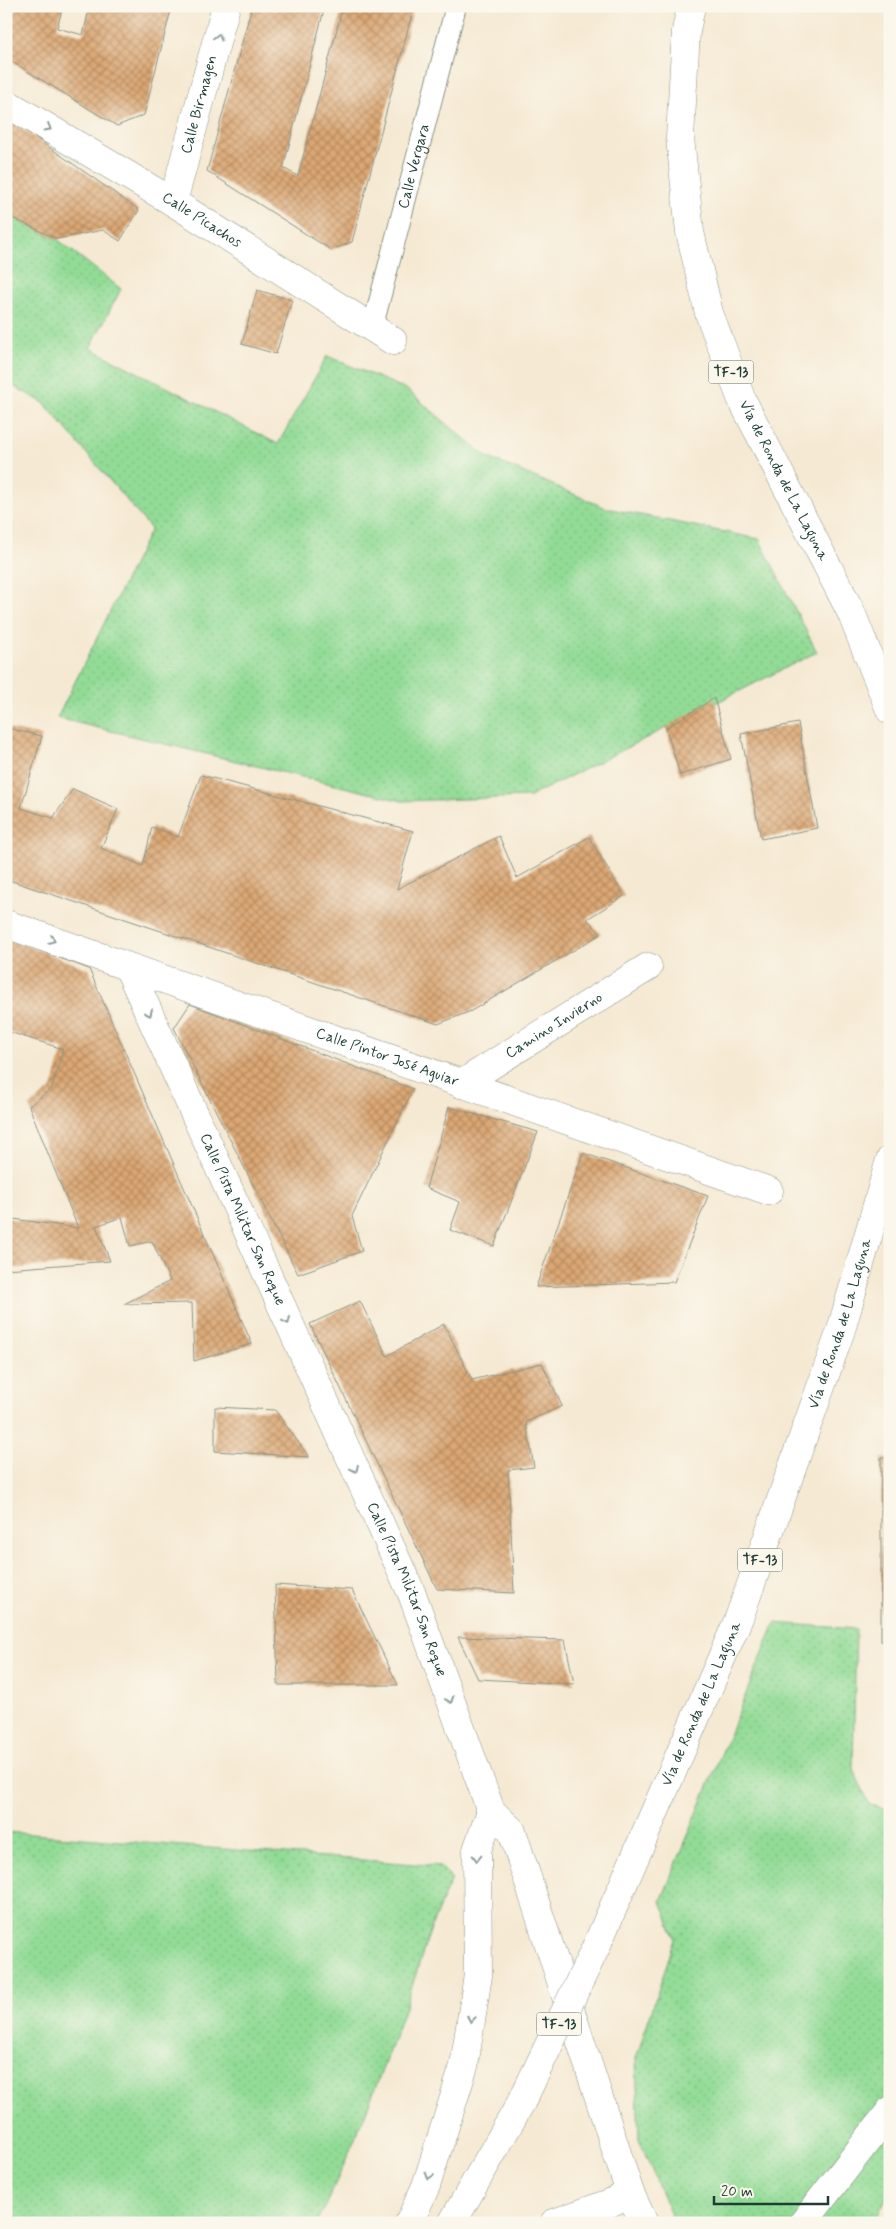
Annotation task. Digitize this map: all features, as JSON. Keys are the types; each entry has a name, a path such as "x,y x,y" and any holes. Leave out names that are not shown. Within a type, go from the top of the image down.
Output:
{"street":[{"name":"Calle Birmagen","path":"173,202 226,6"},
{"name":"Vía de Ronda de La Laguna","path":"691,6 686,30 680,138 690,232 709,313 741,398 851,612 890,710"},
{"name":"Calle Picachos","path":"6,103 173,202 382,335"},
{"name":"Calle Pintor José Aguiar","path":"6,924 129,969 769,1191"},
{"name":"Camino Invierno","path":"461,1084 648,967"},
{"name":"Calle Pista Militar San Roque","path":"129,969 412,1594 491,1811 512,1831 630,2193 644,2223"},
{"name":"Vía de Ronda de La Laguna","path":"452,2223 522,2101 596,1947 739,1618 841,1330 890,1160"},
{"path":"409,2223 426,2186 464,2066 478,1976 477,1850 491,1811"},
{"path":"803,2223 890,2111"},
{"path":"554,2223 610,2203 630,2193"}],"lane":[{"name":"Calle Vergara","path":"382,335 456,6"}],"green space":[{"path":"6,215 57,239 121,289 90,348 278,444 327,356 406,389 485,456 606,508 759,539 817,652 529,797 402,801 57,718 151,529 44,403 6,382"},
{"path":"775,1623 856,1629 853,1769 870,1805 890,1809 890,2190 874,2223 663,2223 671,2215 639,2140 636,2058 675,1939 661,1901"},
{"path":"6,1832 440,1866 452,1879 432,1926 375,2089 317,2223 6,2223"}],"building":[{"path":"6,6 63,6 57,28 83,35 90,6 172,6 144,115 117,126 6,58"},
{"path":"252,6 325,6 283,168 298,176 343,6 414,6 352,242 331,250 207,171"},
{"path":"6,117 139,210 120,241 103,230 57,239 6,215"},
{"path":"257,290 292,300 276,354 242,344"},
{"path":"714,698 731,759 680,775 666,728"},
{"path":"798,723 817,828 761,839 741,734"},
{"path":"6,728 42,736 21,808 53,818 73,789 118,809 101,848 143,866 152,827 178,837 201,775 413,831 397,889 499,836 517,878 589,837 624,896 587,919 601,934 471,1011 438,1024 6,879"},
{"path":"6,938 89,969 252,1344 194,1361 192,1303 124,1304 170,1281 152,1241 130,1246 122,1217 96,1226 110,1261 6,1269 6,1218 78,1228 29,1106 52,1088 63,1049 6,1031"},
{"path":"190,1004 413,1089 352,1216 362,1251 298,1274 174,1028"},
{"path":"449,1107 538,1132 494,1246 450,1230 460,1202 426,1188"},
{"path":"583,1153 708,1196 674,1282 536,1287"},
{"path":"360,1301 387,1356 444,1324 472,1380 542,1363 562,1406 526,1422 534,1467 508,1470 514,1593 437,1589 310,1324"},
{"path":"215,1407 275,1410 309,1457 215,1451"},
{"path":"881,1458 890,1458 890,1641 881,1641"},
{"path":"275,1585 352,1590 398,1685 278,1685"},
{"path":"458,1637 565,1640 574,1684 478,1679"}]}
